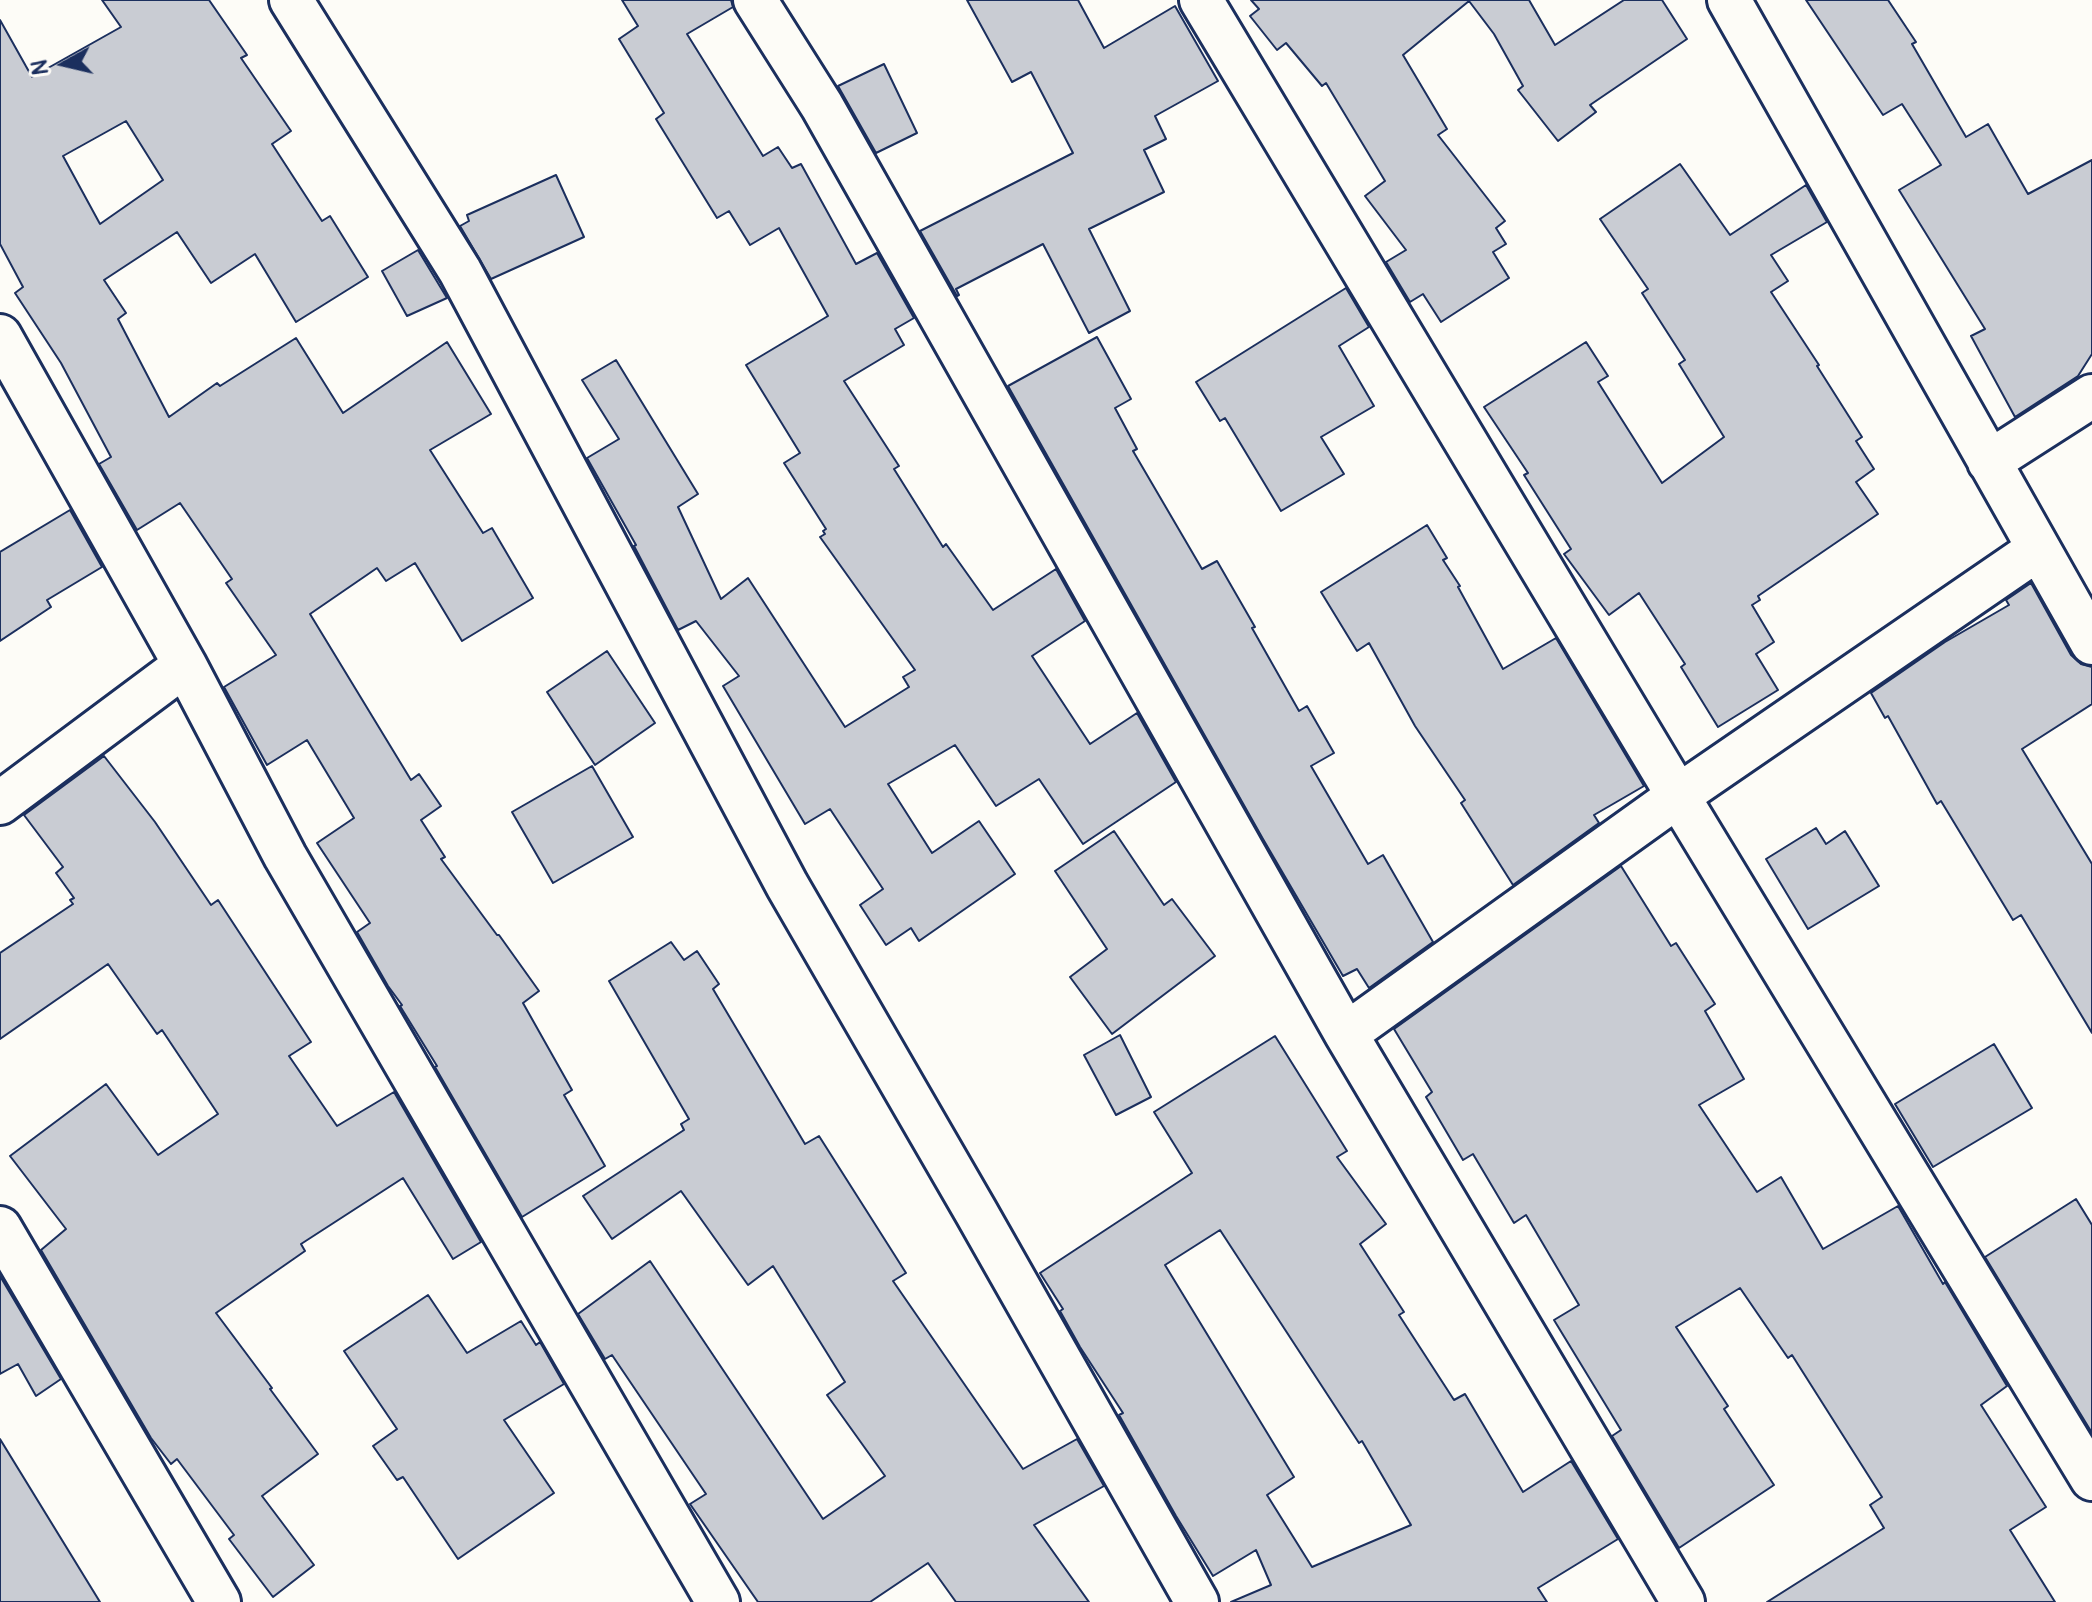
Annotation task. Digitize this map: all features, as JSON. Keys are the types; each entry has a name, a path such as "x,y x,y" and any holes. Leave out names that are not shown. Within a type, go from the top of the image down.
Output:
{"street":[{"path":"291,0 460,271 787,885 1197,1602"},
{"path":"755,0 822,106 1346,1034 1683,1602"},
{"path":"1201,0 2092,1479"},
{"path":"1729,0 2092,643"},
{"path":"0,336 185,665 285,856 718,1602"},
{"path":"1989,462 2092,396"},
{"path":"1346,1034 1678,796 2038,549"},
{"path":"0,803 185,665"},
{"path":"0,1228 219,1602"}],"building":[{"path":"102,0 209,0 247,55 241,58 291,131 272,144 322,221 330,216 368,277 296,322 255,254 211,283 177,232 104,280 126,313 118,319 169,417 217,383 220,386 296,338 343,413 447,342 491,414 430,450 483,533 492,528 533,598 462,641 415,563 386,581 377,568 310,614 411,780 419,774 441,806 421,820 445,857 441,859 539,991 523,1003 572,1090 564,1095 605,1166 522,1217 357,932 370,923 317,843 354,818 307,740 267,765 224,687 276,655 226,583 232,579 180,503 137,530 99,464 111,457 61,363 15,293 23,287 0,244 0,20 32,77 121,27","holes":["126,121 163,180 100,224 63,156"]},
{"path":"622,0 731,0 733,7 687,34 763,156 778,147 792,168 801,164 856,264 877,253 914,318 895,329 904,345 844,381 899,466 894,469 943,547 946,544 993,610 1056,569 1085,621 1032,656 1090,744 1137,713 1176,782 1083,844 1039,779 996,806 955,745 888,784 932,853 979,821 1015,874 919,941 911,928 886,945 860,905 883,889 830,809 805,824 723,686 739,676 696,621 678,630 636,545 587,458 619,439 582,380 616,360 698,494 678,507 721,599 748,578 845,727 909,687 903,677 915,670 820,537 826,529 784,463 800,453 746,365 828,316 779,228 750,245 729,211 717,218 656,119 664,113 619,39 638,26"},
{"path":"967,0 1078,0 1104,48 1175,6 1218,81 1155,116 1166,139 1144,150 1164,192 1089,229 1130,311 1089,333 1043,244 956,289 957,296 920,231 1073,153 1031,72 1012,82"},
{"path":"1251,0 1529,0 1555,45 1624,0 1662,0 1687,39 1590,105 1596,112 1558,141 1518,90 1523,86 1494,34 1469,1 1403,55 1447,129 1438,135 1505,221 1496,228 1506,244 1493,252 1509,278 1441,322 1423,294 1410,302 1386,262 1406,250 1365,196 1385,181 1326,83 1322,86 1286,43 1277,50 1250,16 1259,9"},
{"path":"1806,0 1888,0 1916,42 1912,44 1966,137 1988,124 2028,194 2092,160 2092,354 2078,376 2015,417 1971,336 1985,329 1899,190 1941,165 1902,104 1883,115"},
{"path":"884,64 917,133 876,153 838,86"},
{"path":"1680,164 1730,235 1806,185 1827,222 1771,255 1788,281 1771,292 1862,437 1856,441 1874,469 1856,482 1878,514 1758,596 1760,600 1752,605 1774,642 1756,654 1778,690 1718,727 1681,667 1685,664 1639,593 1609,615 1564,554 1571,549 1524,475 1528,473 1484,407 1586,342 1608,376 1598,382 1662,483 1724,437 1679,364 1685,360 1642,293 1648,289 1600,219"},
{"path":"556,175 584,237 491,279 460,226 469,221 467,215"},
{"path":"418,250 447,298 407,316 382,271"},
{"path":"1346,288 1369,327 1339,346 1374,406 1321,437 1344,474 1281,511 1225,418 1220,421 1196,382"},
{"path":"1097,337 1131,399 1115,408 1137,449 1133,451 1202,569 1217,561 1299,711 1307,706 1334,753 1311,766 1368,864 1383,855 1433,942 1369,988 1357,969 1343,976 1008,386"},
{"path":"70,510 102,567 47,600 51,607 0,641 0,552"},
{"path":"1427,525 1503,669 1556,638 1644,786 1594,815 1599,823 1513,885 1461,803 1465,800 1415,726 1369,643 1357,651 1321,592"},
{"path":"2031,583 2071,655 2081,664 2092,667 2092,704 2022,749 2092,864 2092,1033 2021,915 2013,920 1941,801 1937,804 1888,716 1885,718 1871,693 1945,642 2009,605 2006,600"},
{"path":"607,651 655,723 595,765 547,692"},
{"path":"104,756 155,822 211,905 218,900 311,1042 289,1056 337,1126 394,1092 481,1242 453,1259 403,1178 301,1244 305,1251 216,1313 318,1454 262,1496 314,1565 273,1597 229,1539 234,1535 177,1459 171,1464 151,1438 41,1250 66,1229 10,1156 106,1084 158,1155 218,1114 162,1030 157,1034 108,964 0,1039 0,953 73,904 70,900 74,898 56,873 63,867 24,815"},
{"path":"592,766 633,837 553,883 512,812"},
{"path":"1816,828 1826,844 1845,831 1879,886 1808,929 1766,859"},
{"path":"1114,831 1164,905 1172,899 1215,956 1112,1034 1070,977 1107,949 1055,871"},
{"path":"1621,866 1671,946 1676,943 1715,1004 1705,1011 1744,1079 1699,1105 1757,1192 1781,1177 1823,1249 1898,1206 2007,1386 1981,1405 2046,1507 2010,1530 2055,1602 1767,1602 1884,1528 1870,1505 1882,1497 1792,1355 1788,1358 1740,1288 1676,1327 1728,1406 1724,1409 1774,1485 1679,1548 1612,1436 1621,1430 1554,1320 1579,1305 1526,1215 1514,1223 1473,1154 1463,1160 1426,1097 1432,1092 1394,1029"},
{"path":"671,942 684,960 697,951 719,984 713,989 805,1144 819,1136 906,1273 893,1281 1023,1469 1077,1439 1104,1486 1034,1525 1089,1602 956,1602 928,1563 870,1602 758,1602 690,1504 706,1494 612,1355 605,1359 578,1314 650,1261 823,1519 885,1476 827,1395 845,1382 773,1266 748,1285 681,1191 612,1239 583,1196 684,1130 681,1124 689,1119 609,981"},
{"path":"1120,1035 1151,1097 1116,1115 1084,1055"},
{"path":"1275,1036 1347,1151 1337,1157 1386,1224 1360,1244 1404,1312 1399,1315 1454,1400 1465,1394 1523,1492 1571,1461 1618,1539 1538,1588 1547,1602 1231,1602 1271,1585 1256,1550 1213,1576 1119,1415 1123,1413 1080,1347 1060,1311 1063,1309 1040,1273 1192,1173 1154,1112","holes":["1220,1230 1359,1443 1362,1441 1411,1525 1312,1567 1267,1495 1294,1477 1165,1265"]},
{"path":"1994,1044 2032,1108 1933,1167 1895,1104"},
{"path":"2076,1199 2092,1225 2092,1433 1985,1257"},
{"path":"0,1276 61,1379 36,1396 18,1364 0,1374"},
{"path":"428,1295 467,1353 521,1321 536,1345 540,1342 564,1384 504,1420 554,1493 458,1559 403,1477 397,1480 373,1446 397,1429 344,1351"},
{"path":"0,1439 100,1602 0,1602"}]}
